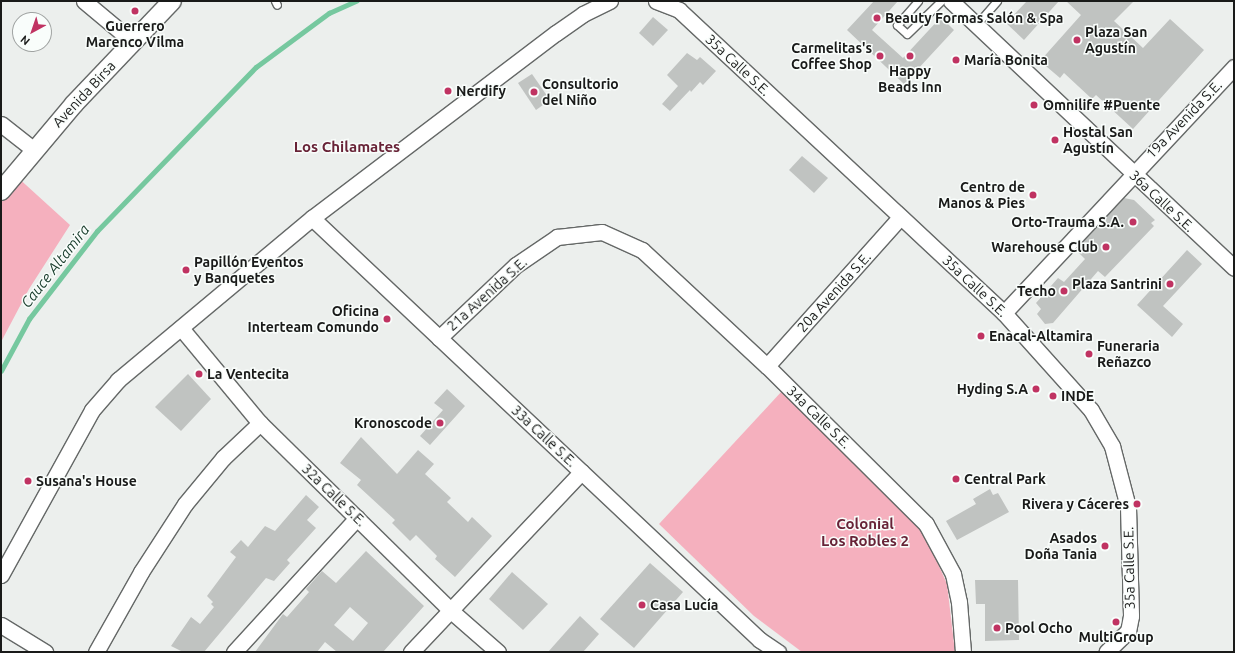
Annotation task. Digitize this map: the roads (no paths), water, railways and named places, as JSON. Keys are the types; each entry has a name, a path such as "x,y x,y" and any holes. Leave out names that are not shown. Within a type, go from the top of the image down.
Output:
{"street":[{"path":"84,1 133,42"},
{"name":"Avenida Birsa","path":"1,191 34,150 172,1"},
{"path":"1,575 92,410 118,380 312,218 567,25 583,14 610,1"},
{"name":"35a Calle S.E.","path":"656,1 679,10 1004,313 1091,410 1112,446 1128,507 1132,599 1128,631 1106,652"},
{"name":"36a Calle S.E.","path":"950,1 1132,174 1234,268"},
{"name":"19a Avenida S.E.","path":"1004,313 1132,174 1234,67"},
{"path":"1,124 34,150"},
{"name":"20a Avenida S.E.","path":"767,366 900,217"},
{"name":"33a Calle S.E.","path":"312,218 760,640 778,652"},
{"name":"34a Calle S.E.","path":"602,232 642,250 767,366 926,524 953,574 959,602 963,652"},
{"name":"21a Avenida S.E.","path":"439,338 516,265 557,237 602,232"},
{"name":"32a Calle S.E.","path":"181,328 260,423 450,610 498,652"},
{"path":"96,652 140,572 185,504 223,458 260,423"},
{"path":"411,652 581,472"},
{"path":"234,652 357,518"},
{"path":"1,625 45,652"}],"lane":[{"path":"918,1 897,25 907,34 941,1"},
{"path":"976,25 997,1"}],"waterway":[{"name":"Cauce Altamira","path":"1,371 29,319 97,231 256,67 329,13 356,1"}],"place":[{"name":"Guerrero Marenco Vilma","path":"135,11"},
{"name":"Beauty Formas Salón & Spa","path":"877,18"},
{"name":"Plaza San Agustín","path":"1077,40"},
{"name":"Carmelitas's Coffee Shop","path":"880,56"},
{"name":"Happy Beads Inn","path":"910,56"},
{"name":"María Bonita","path":"956,60"},
{"name":"Nerdify","path":"448,91"},
{"name":"Consultorio del Niño","path":"534,92"},
{"name":"Omnilife #Puente","path":"1034,105"},
{"name":"Hostal San Agustín","path":"1055,140"},
{"name":"Centro de Manos & Pies","path":"1033,195"},
{"name":"Orto-Trauma S.A.","path":"1133,222"},
{"name":"Warehouse Club","path":"1106,247"},
{"name":"Papillón Eventos y Banquetes","path":"186,270"},
{"name":"Plaza Santrini","path":"1170,284"},
{"name":"Techo","path":"1064,291"},
{"name":"Oficina Interteam Comundo","path":"387,319"},
{"name":"Enacal-Altamira","path":"981,336"},
{"name":"Funeraria Reñazco","path":"1089,354"},
{"name":"La Ventecita","path":"199,374"},
{"name":"Hyding S.A","path":"1036,389"},
{"name":"INDE","path":"1053,396"},
{"name":"Kronoscode","path":"440,423"},
{"name":"Central Park","path":"956,479"},
{"name":"Susana's House","path":"28,481"},
{"name":"Rivera y Cáceres","path":"1137,504"},
{"name":"Asados Doña Tania","path":"1105,546"},
{"name":"Casa Lucía","path":"642,605"},
{"name":"MultiGroup","path":"1116,622"},
{"name":"Pool Ocho","path":"997,628"}],"district":[{"name":"Los Chilamates","path":"347,147"},
{"name":"Colonial Los Robles 2","path":"865,532"}]}
